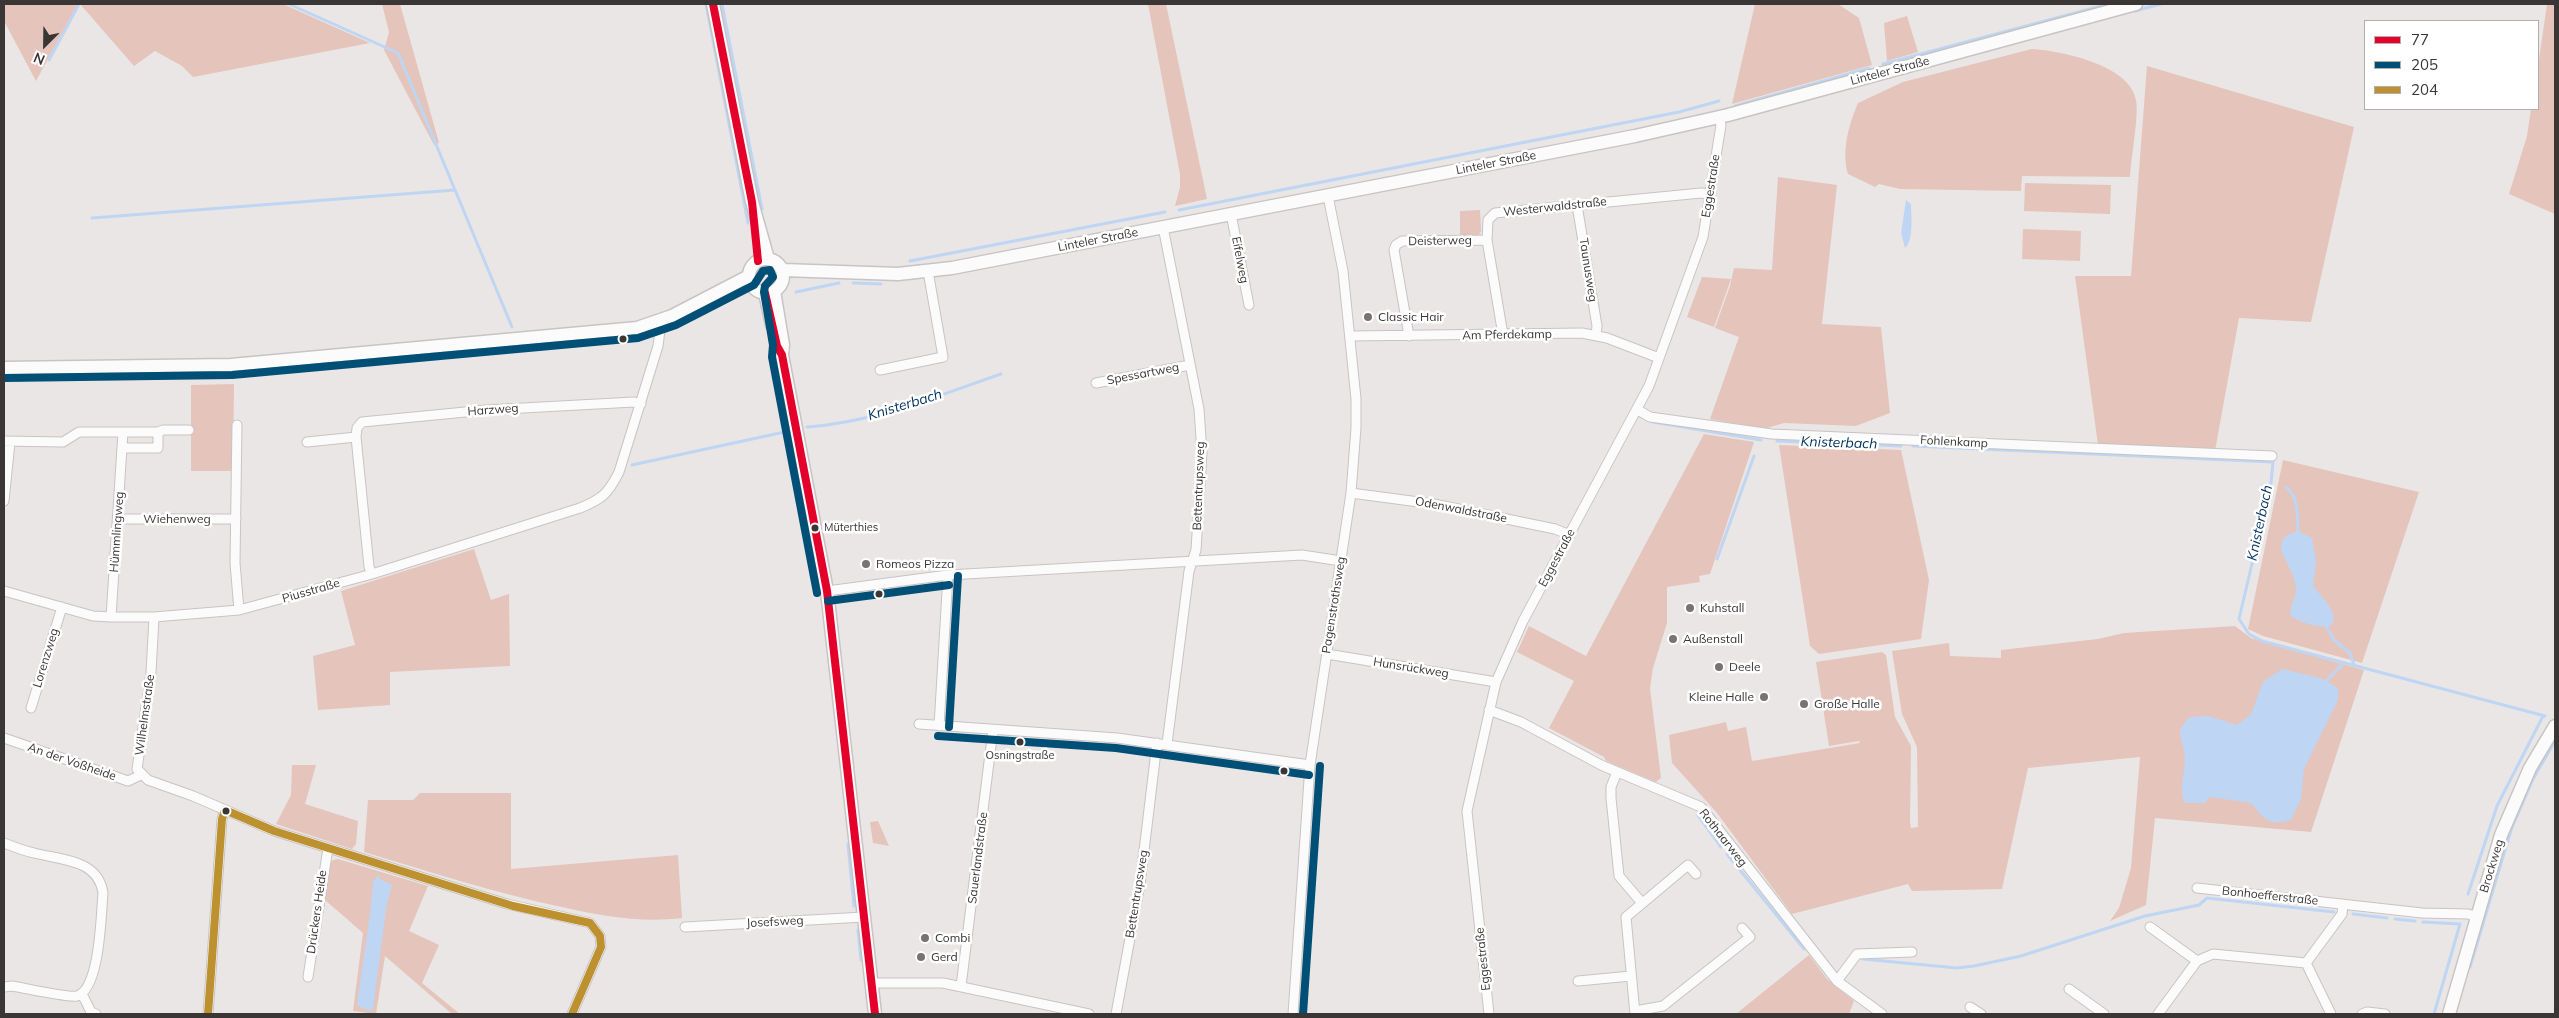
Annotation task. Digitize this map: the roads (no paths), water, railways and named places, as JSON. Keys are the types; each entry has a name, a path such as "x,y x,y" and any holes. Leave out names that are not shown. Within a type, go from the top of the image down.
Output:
{"street":[{"path":"713,4 763,260"},
{"name":"Linteler Straße","path":"783,276 833,270 845,274 898,274 928,271 1163,228 1635,136 1720,117 2136,4"},
{"name":"Eggestraße","path":"1489,1014 1467,811 1496,682 1523,621 1638,410 1659,358 1703,237 1721,125 1720,117"},
{"name":"Westerwaldstraße","path":"1503,335 1487,240 1488,220 1495,213 1701,193 1711,194"},
{"name":"Pagenstrothsweg","path":"1293,1014 1310,765 1351,493 1356,399 1343,272 1328,196"},
{"name":"Taunusweg","path":"1577,205 1598,326 1596,335"},
{"name":"Eifelweg","path":"1231,214 1249,305"},
{"name":"Bettentrupsweg","path":"1163,228 1199,409 1202,453 1196,550 1189,571 1167,744"},
{"name":"Deisterweg","path":"1409,336 1394,250 1396,245 1402,241 1487,240"},
{"path":"751,281 752,268 763,260 777,263 783,276 770,292"},
{"path":"880,370 943,357 928,271"},
{"path":"751,281 770,292 783,345 782,355 827,591 875,1014"},
{"path":"4,368 231,364 619,330 657,322 751,281"},
{"name":"Piusstraße","path":"4,591 93,616 154,617 240,610 372,574 580,508 601,499 612,487 620,472 658,346 660,330 657,322"},
{"name":"Am Pferdekamp","path":"1351,336 1582,333 1596,335 1659,358"},
{"name":"Spessartweg","path":"1096,383 1190,365"},
{"name":"Harzweg","path":"356,437 357,428 362,422 368,420 586,404 634,402 641,404"},
{"name":"Fohlenkamp","path":"1638,410 1650,417 1772,434 2272,456"},
{"path":"237,425 235,564 240,610"},
{"path":"4,501 7,441 63,442 79,432 189,430"},
{"name":"Hümmlingweg","path":"111,617 123,432"},
{"path":"123,448 158,448 158,432"},
{"path":"307,442 356,437 369,567 372,574"},
{"name":"Odenwaldstraße","path":"1351,493 1434,504 1555,529 1570,535"},
{"name":"Wiehenweg","path":"118,519 236,519"},
{"path":"827,591 948,575 1302,555 1341,561"},
{"path":"939,726 948,575"},
{"name":"Lorenzweg","path":"31,708 62,607"},
{"name":"Wilhelmstraße","path":"140,775 137,769 152,673 154,617"},
{"name":"Hunsrückweg","path":"1327,654 1496,682"},
{"name":"Rothaarweg","path":"1489,710 1521,722 1617,772 1701,807 1838,981 1882,1014"},
{"path":"919,724 1117,738 1310,765"},
{"name":"Brockweg","path":"2448,1014 2492,864 2516,797 2555,726"},
{"name":"Sauerlandstraße","path":"961,986 992,730"},
{"name":"An der Voßheide","path":"4,738 128,780 140,775"},
{"name":"Bettentrupsweg","path":"1116,1014 1140,884 1156,743"},
{"path":"1617,772 1611,787 1611,798 1619,876 1642,903"},
{"path":"140,775 148,780 274,831 507,904 590,923 600,936 601,947 572,1014"},
{"path":"208,1014 222,819 225,810"},
{"path":"4,843 33,853 83,865 100,880 103,894 93,975 90,984 82,994 75,996 12,986 4,987"},
{"name":"Drückers Heide","path":"308,977 328,848"},
{"path":"1696,874 1688,865 1626,917 1635,1013 1663,1006 1750,937 1742,928"},
{"name":"Bonhoefferstraße","path":"2197,888 2477,917"},
{"path":"2306,963 2342,914 2343,904"},
{"name":"Josefsweg","path":"685,927 864,917"},
{"path":"2150,927 2197,961"},
{"path":"1838,981 1857,954 1912,952"},
{"path":"2158,1014 2197,961 2213,954 2306,963"},
{"path":"2306,963 2331,1014"},
{"path":"1578,981 1631,976"},
{"path":"871,982 918,981 961,986 1089,1014"},
{"path":"2069,989 2104,1014"},
{"path":"82,994 91,1012 96,1014"},
{"path":"1970,1007 1981,1014"},
{"path":"2362,1014 2367,1012 2385,1014"}],"water":[{"path":"1906,200 1911,204 1911,228 1910,240 1905,248 1901,233"},
{"path":"2298,531 2312,538 2316,562 2313,585 2331,609 2333,614 2332,625 2310,624 2299,621 2290,615 2296,589 2295,581 2281,548 2282,541 2287,535"},
{"path":"2282,669 2320,678 2338,688 2338,700 2304,769 2301,799 2291,820 2272,822 2260,814 2251,803 2210,797 2205,803 2185,803 2182,784 2185,758 2180,729 2189,717 2208,716 2237,725 2251,714 2263,682"},
{"path":"378,875 380,879 392,885 386,909 373,1009 369,1011 357,1005 373,882"}],"waterway":[{"path":"49,60 79,4"},
{"path":"289,4 398,53 512,327"},
{"path":"706,4 748,223"},
{"path":"722,4 762,209"},
{"path":"1883,64 2109,4"},
{"path":"2135,11 2161,4"},
{"path":"1735,106 1869,68"},
{"path":"1179,210 1679,112 1719,101"},
{"path":"92,218 455,190"},
{"path":"910,261 1165,212"},
{"path":"796,292 839,283"},
{"path":"853,283 881,284"},
{"name":"Knisterbach","path":"807,427 857,420 881,414 1001,374"},
{"name":"Knisterbach","path":"1653,422 1761,440"},
{"name":"Knisterbach","path":"632,465 789,431"},
{"name":"Knisterbach","path":"1777,441 1901,446"},
{"name":"Knisterbach","path":"1913,446 2273,462 2271,483 2239,619 2249,634 2262,641 2545,716"},
{"path":"1717,559 1754,456"},
{"path":"2286,487 2295,501 2298,531"},
{"path":"2326,626 2334,640 2350,653 2354,665"},
{"path":"2326,681 2344,663"},
{"path":"2468,894 2497,806 2543,716"},
{"path":"2470,967 2511,830 2533,779 2555,741"},
{"path":"1698,815 1721,847"},
{"path":"848,844 854,906"},
{"path":"1727,854 1804,949"},
{"path":"1863,959 1957,968 1974,966 2021,956 2145,916 2199,905 2207,898 2334,912"},
{"path":"2353,914 2387,918"},
{"path":"2395,919 2415,921"},
{"path":"2423,922 2460,924"},
{"path":"2434,1014 2460,924"},
{"path":"858,930 861,960"}],"place":[{"name":"Classic Hair","path":"1368,317"},
{"name":"Müterthies","path":"815,528"},
{"name":"Romeos Pizza","path":"866,564"},
{"name":"Kuhstall","path":"1690,608"},
{"name":"Außenstall","path":"1673,639"},
{"name":"Deele","path":"1719,667"},
{"name":"Kleine Halle","path":"1764,697"},
{"name":"Große Halle","path":"1804,704"},
{"name":"Osningstraße","path":"1020,742"},
{"name":"Combi","path":"925,938"},
{"name":"Gerd","path":"921,957"}]}
